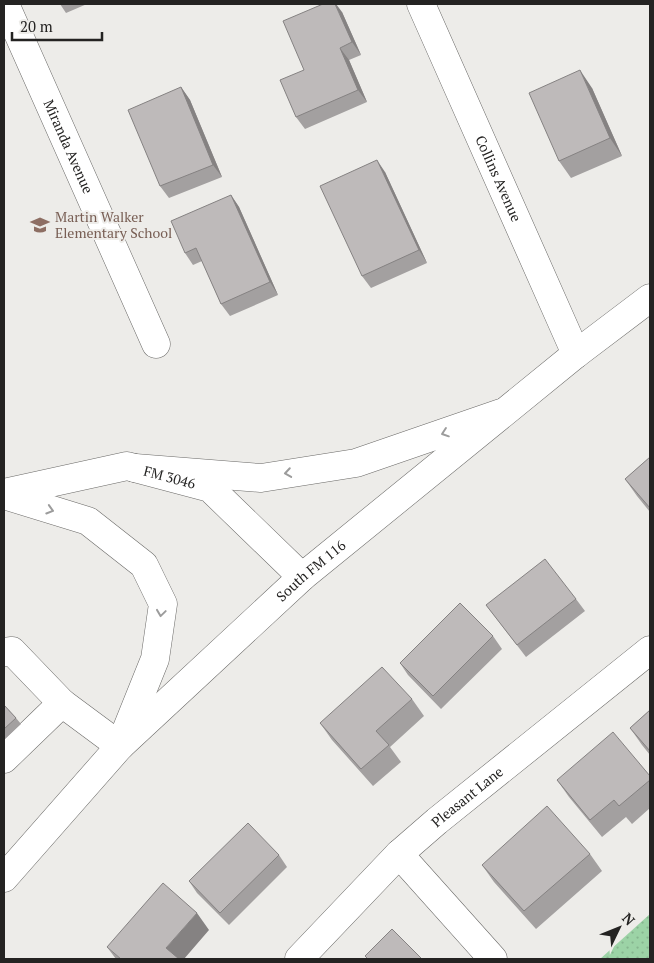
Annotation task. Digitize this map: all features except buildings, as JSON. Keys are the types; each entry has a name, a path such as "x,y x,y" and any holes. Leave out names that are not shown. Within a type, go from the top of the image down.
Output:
{"street":[{"name":"Miranda Avenue","path":"5,4 156,344"},
{"name":"Collins Avenue","path":"421,4 576,354"},
{"name":"South FM 116","path":"4,878 120,746 302,577 576,354 650,298"},
{"path":"135,468 261,478 356,463 507,411"},
{"name":"FM 3046","path":"4,494 127,466 210,488 302,577"},
{"path":"4,494 88,521 144,565 163,604 155,659 120,746 62,703 12,651 4,652"},
{"name":"Pleasant Lane","path":"299,959 399,854 437,821 650,650"},
{"path":"4,760 62,703"},
{"path":"399,854 493,959"}],"green space":[{"path":"650,914 650,959 600,959"}],"place":[{"name":"Martin Walker Elementary School","path":"40,225"}]}
